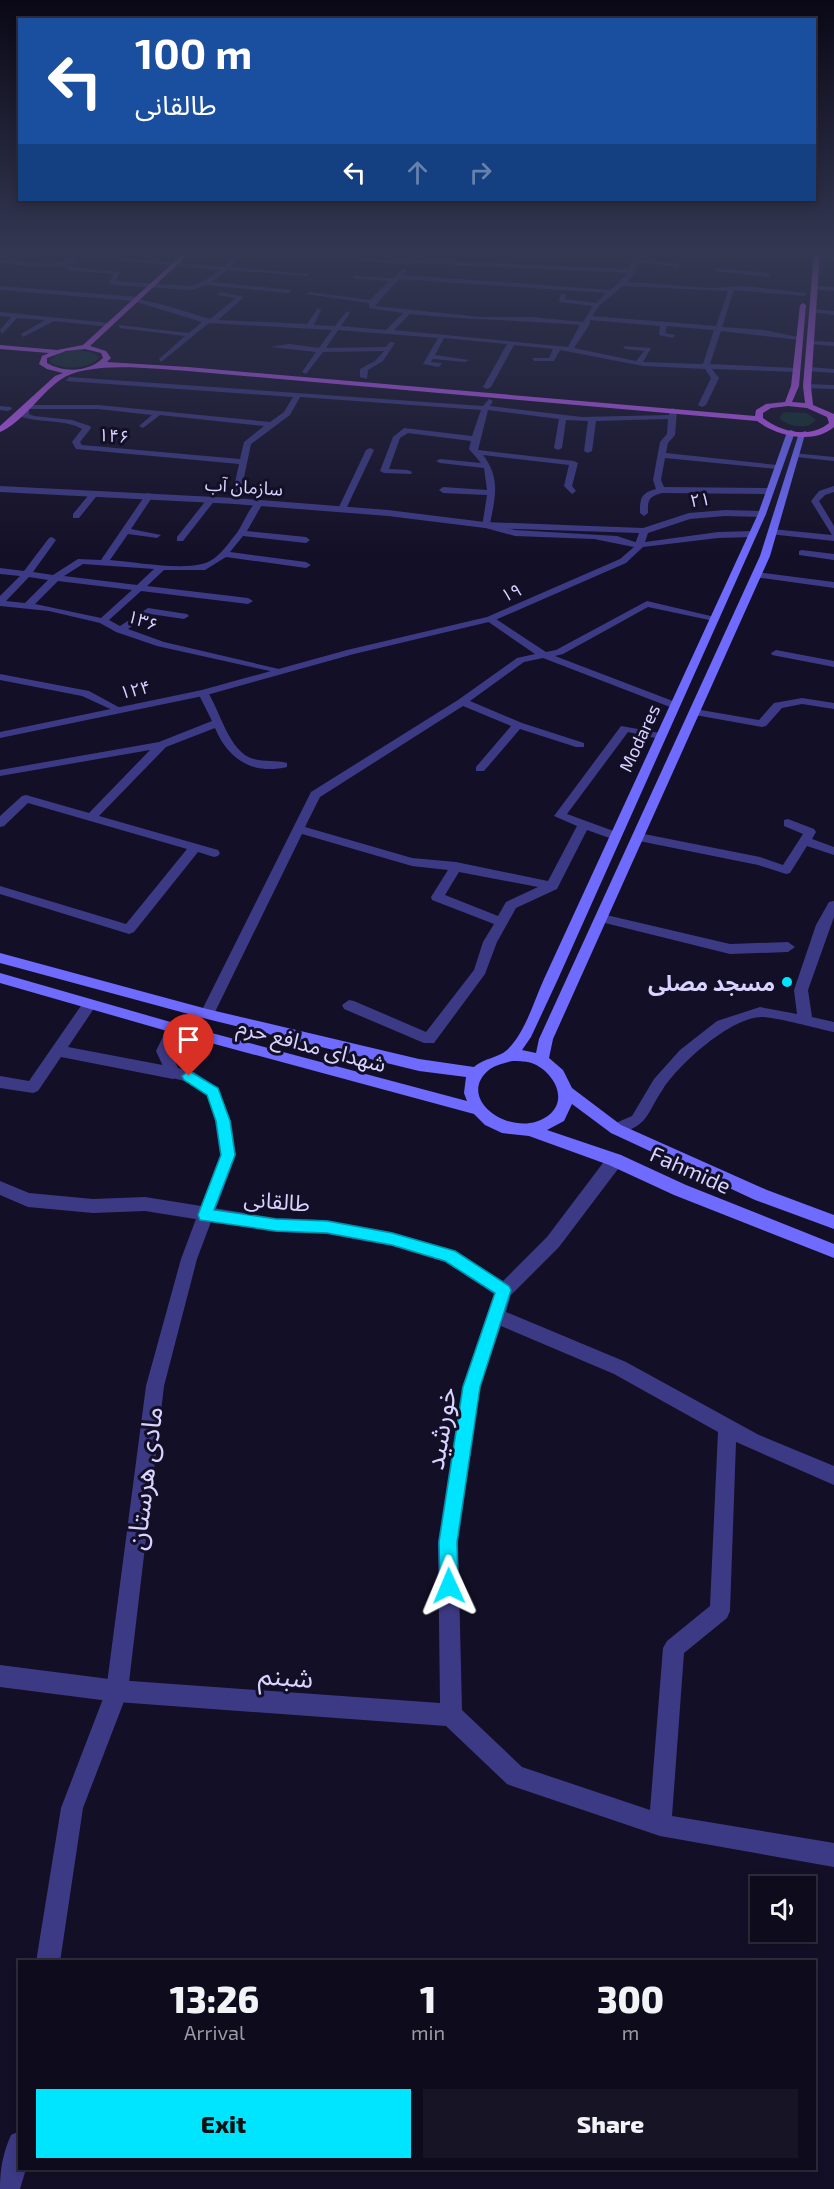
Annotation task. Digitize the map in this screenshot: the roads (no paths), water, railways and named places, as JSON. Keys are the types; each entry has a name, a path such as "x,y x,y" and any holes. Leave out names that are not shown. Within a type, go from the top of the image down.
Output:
{"main road":[{"path":"13,354 42,360 48,367 74,370"},
{"path":"25,356 31,354"},
{"path":"42,360 50,354"},
{"path":"788,404 793,395 798,354"},
{"path":"809,406 807,386 810,354"},
{"path":"0,430 57,378 74,370 100,364 307,376 364,377 762,409 788,404 809,406 832,413 834,424 824,430 797,433 771,427 759,419 672,414 578,403 384,386 307,376 107,355 105,361 100,364"},
{"path":"121,364 119,361 121,359 129,357"},
{"path":"48,367 42,377 57,378"},
{"path":"0,416 4,408 15,402"},
{"path":"759,419 759,412 762,409"},
{"name":"Modares","path":"542,1061 546,1039 757,575 796,455 797,433"},
{"name":"Modares","path":"511,1055 524,1037 762,514 777,467 797,433"},
{"path":"692,667 714,670"},
{"name":"شهدای مدافع حرم","path":"0,958 207,1014 419,1065 475,1073"},
{"name":"شهدای مدافع حرم","path":"0,978 174,1028 476,1109"},
{"path":"511,1055 527,1056 542,1061 554,1069 563,1080 567,1092 566,1103 561,1113 553,1121 529,1130 513,1130 485,1119 476,1109 470,1097 470,1084 475,1073 490,1061 511,1055"},
{"name":"Fahmide","path":"567,1092 616,1129 761,1195 834,1222"},
{"name":"Fahmide","path":"529,1130 615,1160 691,1194 834,1251"}],"street":[{"path":"161,360 168,354"},
{"path":"288,394 307,376 319,354"},
{"path":"364,377 364,369 374,366 386,354"},
{"path":"432,354 427,364 439,365"},
{"path":"487,387 505,354"},
{"path":"534,359 552,360 554,354"},
{"path":"595,354 638,363 797,370"},
{"path":"638,363 645,354"},
{"path":"706,365 710,354"},
{"path":"430,357 465,360"},
{"path":"702,405 715,378 706,365"},
{"path":"809,369 834,371"},
{"path":"69,379 486,408 576,419 672,414 671,435 664,442 657,480 661,490"},
{"path":"365,400 384,386"},
{"path":"807,386 834,387"},
{"path":"235,501 243,452 250,439 287,412 298,395"},
{"path":"485,525 494,485 486,466 473,449 492,396"},
{"path":"576,419 578,403"},
{"path":"25,407 98,406 270,424"},
{"name":"۱۴۶","path":"25,407 25,415 35,420 81,424 87,428 76,442 79,447 243,462"},
{"path":"143,426 158,413"},
{"path":"558,448 563,417"},
{"path":"588,451 592,419"},
{"path":"408,472 384,471 397,437 407,430 476,439"},
{"path":"342,509 370,450"},
{"path":"476,452 574,462 568,486 572,491"},
{"path":"662,455 777,467"},
{"path":"796,455 834,459"},
{"path":"440,461 486,466"},
{"path":"819,482 822,493"},
{"name":"سازمان آب","path":"0,489 235,501 342,509 485,525 644,531"},
{"path":"834,489 822,493 815,501 834,533"},
{"path":"442,490 492,493"},
{"path":"644,513 644,499 648,494 661,490 769,491"},
{"path":"76,516 94,493"},
{"path":"104,562 149,496"},
{"path":"180,539 210,500"},
{"path":"27,606 56,577 81,561 162,567 205,567 223,554 259,503"},
{"name":"۲۱","path":"644,531 689,516 724,513 762,514"},
{"name":"سازمان آب","path":"485,525 515,533 594,536 639,545"},
{"path":"125,531 157,535"},
{"path":"644,531 639,545 717,535 753,534"},
{"path":"772,532 834,538"},
{"path":"240,533 306,540"},
{"path":"0,602 27,574 52,540"},
{"name":"۱۹","path":"275,671 490,619 623,561 639,545"},
{"path":"223,554 306,565"},
{"path":"802,554 834,557"},
{"path":"809,565 834,566"},
{"path":"103,621 162,567"},
{"path":"0,571 140,586 248,601"},
{"path":"757,575 834,585"},
{"name":"۱۳۶","path":"0,602 49,608 103,621 120,630 161,644 275,671"},
{"path":"207,1014 315,795 462,702 521,660 559,652 647,604 714,618"},
{"path":"120,630 148,611 184,616"},
{"path":"490,619 544,655 674,705"},
{"path":"776,653 834,664"},
{"name":"۱۲۴","path":"0,735 203,693 275,671"},
{"path":"0,677 85,693 119,710"},
{"path":"203,693 213,705 225,740 232,751 247,761 284,765"},
{"path":"695,712 762,724 778,705 802,701 834,706"},
{"path":"462,702 518,725 580,745"},
{"path":"0,772 162,745 219,722"},
{"path":"480,769 518,725"},
{"path":"615,836 560,816 625,728 660,736"},
{"path":"91,818 162,745"},
{"path":"0,823 26,799 214,853"},
{"path":"639,837 759,861 786,870 810,832 788,823"},
{"path":"349,1005 429,1039 480,971 490,942 511,905 552,886 584,825"},
{"path":"298,829 412,862 456,867 552,886"},
{"path":"804,841 834,850"},
{"path":"0,890 129,929 195,848"},
{"path":"456,867 437,897 502,922"},
{"path":"805,1021 801,990 823,925 834,905"},
{"path":"602,918 730,949 788,947"},
{"path":"0,1082 33,1087 90,1004"},
{"path":"616,1129 637,1120 660,1083 685,1054 722,1025 760,1012 834,1027"},
{"path":"173,1073 163,1051 174,1028"},
{"name":"مادی هرستان","path":"48,1960 72,1808 117,1691 154,1386 189,1259 228,1155 223,1121 213,1092 189,1076 58,1052"},
{"name":"خورشید","path":"452,1715 448,1542 471,1387 504,1290 553,1242 615,1160"},
{"name":"طالقانی","path":"0,1188 28,1200 93,1206 145,1204 276,1225 327,1227 392,1239 450,1256 504,1290"},
{"path":"495,1316 620,1368 752,1441 834,1476"},
{"path":"660,1825 675,1647 720,1611 728,1428"},
{"name":"شبنم","path":"0,1676 117,1691 452,1715"},
{"path":"452,1715 515,1776 660,1825 834,1855"},
{"path":"7,2189 18,2151"}],"place":[{"name":"مسجد مصلی","path":"787,982"}]}
